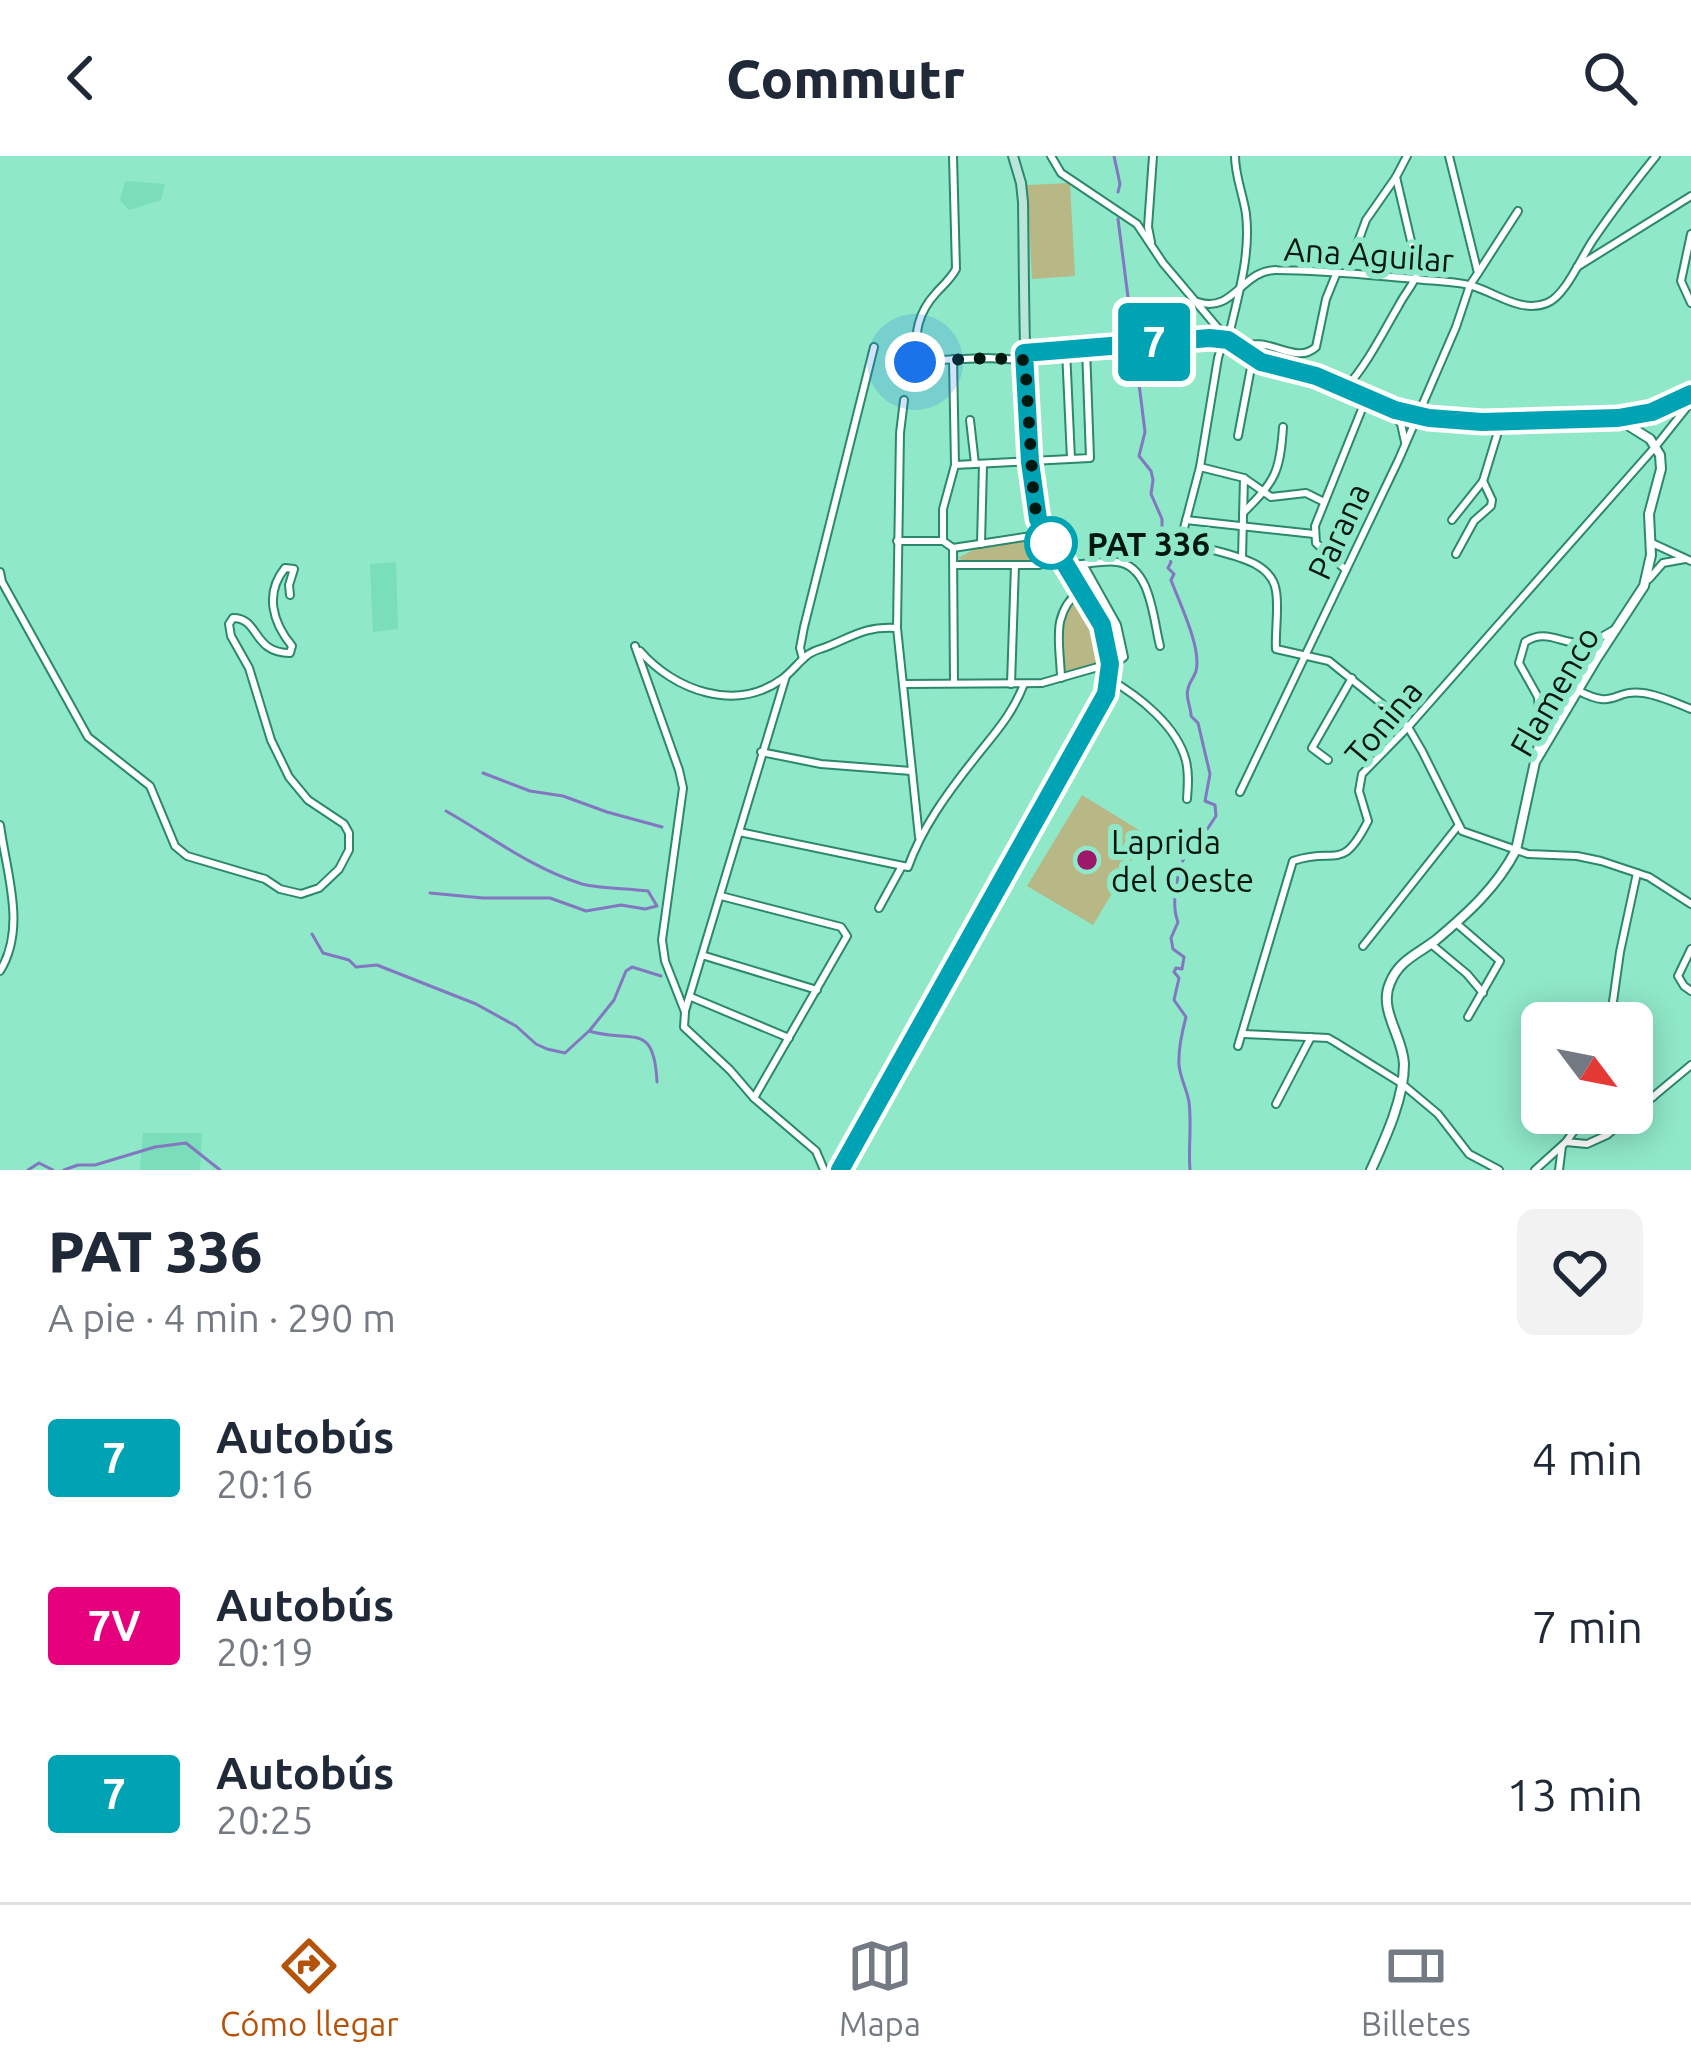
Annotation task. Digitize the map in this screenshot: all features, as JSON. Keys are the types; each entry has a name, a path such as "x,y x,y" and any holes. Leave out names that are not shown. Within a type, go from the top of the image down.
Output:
{"main road":[{"path":"840,1170 1099,709 1109,679 1102,625 1044,534 1034,503 1025,357 1023,202 1013,156"}],"street":[{"path":"953,156 956,269 916,324 915,362 1228,340"},
{"path":"1051,156 1061,173 1131,218 1228,340 1279,368 1316,376 1418,416 1501,422 1618,418 1691,398"},
{"path":"1151,245 1153,156"},
{"path":"1235,156 1246,216 1244,274 1228,340 1218,358 1201,466 1186,520 1188,542 1270,576 1275,585 1276,649 1329,661 1408,727 1458,826 1516,850 1601,860 1659,882 1691,904"},
{"path":"1449,156 1478,273"},
{"path":"1575,269 1656,156"},
{"path":"1241,349 1259,343 1303,356 1312,353 1326,299 1366,220 1408,158"},
{"path":"1346,388 1372,355 1418,271 1396,177"},
{"path":"1575,269 1691,196"},
{"name":"Parana","path":"1240,792 1405,446 1470,285 1518,211"},
{"path":"1691,234 1681,281 1691,303"},
{"path":"1684,259 1691,251"},
{"name":"Ana Aguilar","path":"1198,302 1209,306 1226,302 1254,274 1269,269 1470,285 1532,306 1545,304 1560,293 1575,269"},
{"path":"803,659 804,627 874,347"},
{"path":"955,464 1090,458 1086,348"},
{"path":"1066,350 1071,459"},
{"path":"1238,436 1252,357"},
{"path":"943,541 943,508 955,464 953,359"},
{"name":"Tonina","path":"1238,1046 1290,865 1300,857 1334,857 1352,849 1368,820 1359,791 1362,774 1656,446 1691,398"},
{"path":"1346,570 1320,548 1314,534 1366,399"},
{"path":"904,400 897,628 919,837"},
{"path":"1389,408 1401,424 1405,446"},
{"path":"1618,418 1656,446"},
{"path":"970,420 979,464 981,544"},
{"path":"1452,520 1483,481 1501,422"},
{"path":"1243,513 1264,493 1278,470 1283,427"},
{"name":"Flamenco","path":"1371,1170 1402,1083 1403,1058 1387,990 1411,955 1431,944 1490,890 1516,850 1535,762 1645,586 1651,555 1648,514 1661,469 1656,446"},
{"path":"1201,466 1244,478 1271,497 1306,493 1324,502"},
{"path":"1242,561 1244,478"},
{"path":"1456,554 1474,521 1491,506 1483,481"},
{"path":"1186,520 1314,534"},
{"path":"897,541 943,541 953,548 1044,534"},
{"path":"1649,540 1688,560"},
{"path":"953,548 955,683"},
{"path":"1645,586 1663,562 1688,560"},
{"path":"953,565 1117,562 1133,567 1143,582 1160,646"},
{"path":"1011,684 1015,565"},
{"path":"903,684 1024,685 1124,657 1117,625 1084,566"},
{"path":"0,572 1,585 88,737 150,786 175,846 187,856 301,893 319,888 339,869 349,850 349,833 344,824 308,800 289,777 230,624 232,618 242,617 263,644 275,652 290,653 292,646 279,631 272,607 278,577 285,568 293,568 290,595"},
{"path":"1061,678 1060,620 1068,600 1081,589"},
{"path":"1535,762 1540,708 1519,663 1525,642 1536,635 1550,635 1586,643 1618,627"},
{"path":"685,1012 662,940 683,788 635,646 669,678 708,693 728,695 760,691 812,651 864,629 897,628"},
{"path":"785,676 684,1027 754,1098 816,1151 824,1170"},
{"path":"1328,760 1312,748 1352,678"},
{"path":"1109,679 1162,721 1179,742 1189,777 1186,799"},
{"path":"739,832 908,867 919,837 1016,706 1024,685"},
{"path":"1577,690 1606,701 1642,692 1691,709"},
{"path":"761,752 821,764 911,771"},
{"path":"0,825 14,929 10,955 0,970"},
{"path":"1364,946 1458,826"},
{"path":"879,908 902,866"},
{"path":"1613,1002 1637,873"},
{"path":"721,896 841,927 848,936 754,1098"},
{"path":"1456,922 1500,961 1468,1017"},
{"path":"1431,944 1483,993"},
{"path":"1691,949 1678,976 1691,991"},
{"path":"704,955 817,990"},
{"path":"691,997 789,1038"},
{"path":"1243,1034 1328,1038 1402,1083 1438,1114 1469,1154 1499,1170"},
{"path":"1276,1104 1311,1037"},
{"path":"1653,1097 1691,1064"},
{"path":"1535,1170 1571,1134"},
{"path":"1564,1144 1596,1142 1606,1134"},
{"path":"1559,1170 1564,1144"}],"shaded area":[{"path":"125,181 165,184 161,200 129,210 120,200"},
{"path":"1070,183 1075,276 1032,279 1027,185"},
{"path":"1041,537 1056,556 1038,562 958,558 979,547"},
{"path":"396,562 398,629 373,632 370,564"},
{"path":"1078,595 1097,623 1106,662 1065,677 1063,618"},
{"name":"Laprida del Oeste","path":"1082,795 1147,835 1093,925 1027,886"},
{"path":"143,1133 202,1133 200,1170 140,1170"}],"waterway":[{"path":"1114,156 1118,192"},
{"path":"1118,219 1133,336"},
{"path":"1135,352 1145,432 1139,456 1151,471 1151,494 1172,546 1168,556 1168,568 1174,574 1171,580 1196,650 1196,671 1187,696 1210,774 1205,801 1215,805 1216,816 1182,864 1175,895 1178,922 1171,938 1173,949 1184,957 1182,969 1174,972 1179,978 1174,1000 1186,1017 1179,1065 1189,1102 1190,1170"},
{"path":"483,773 530,791 563,796 662,827"},
{"path":"430,893 550,898 586,911 657,906 648,891 590,886 546,870 446,811"},
{"path":"312,934 323,953 349,960 356,967 377,965 476,1004 547,1049 565,1053 589,1031 638,1038 651,1050 657,1082"},
{"path":"590,1030 614,1000 626,971 632,967 661,976"},
{"path":"64,1170 186,1143 220,1170"},
{"path":"28,1170 39,1163 53,1170"}],"bus line":[{"name":"7","path":"840,1170 1106,694 1110,664 1102,625 1044,534 1034,503 1024,353 1228,340 1261,362 1333,382 1395,410 1482,422 1618,418 1652,412 1691,394"}],"place":[{"name":"PAT 336","path":"1051,543"},
{"name":"Laprida del Oeste","path":"1087,860"}],"route":[{"path":"915,362 1025,360 1034,503 1051,543"}]}
